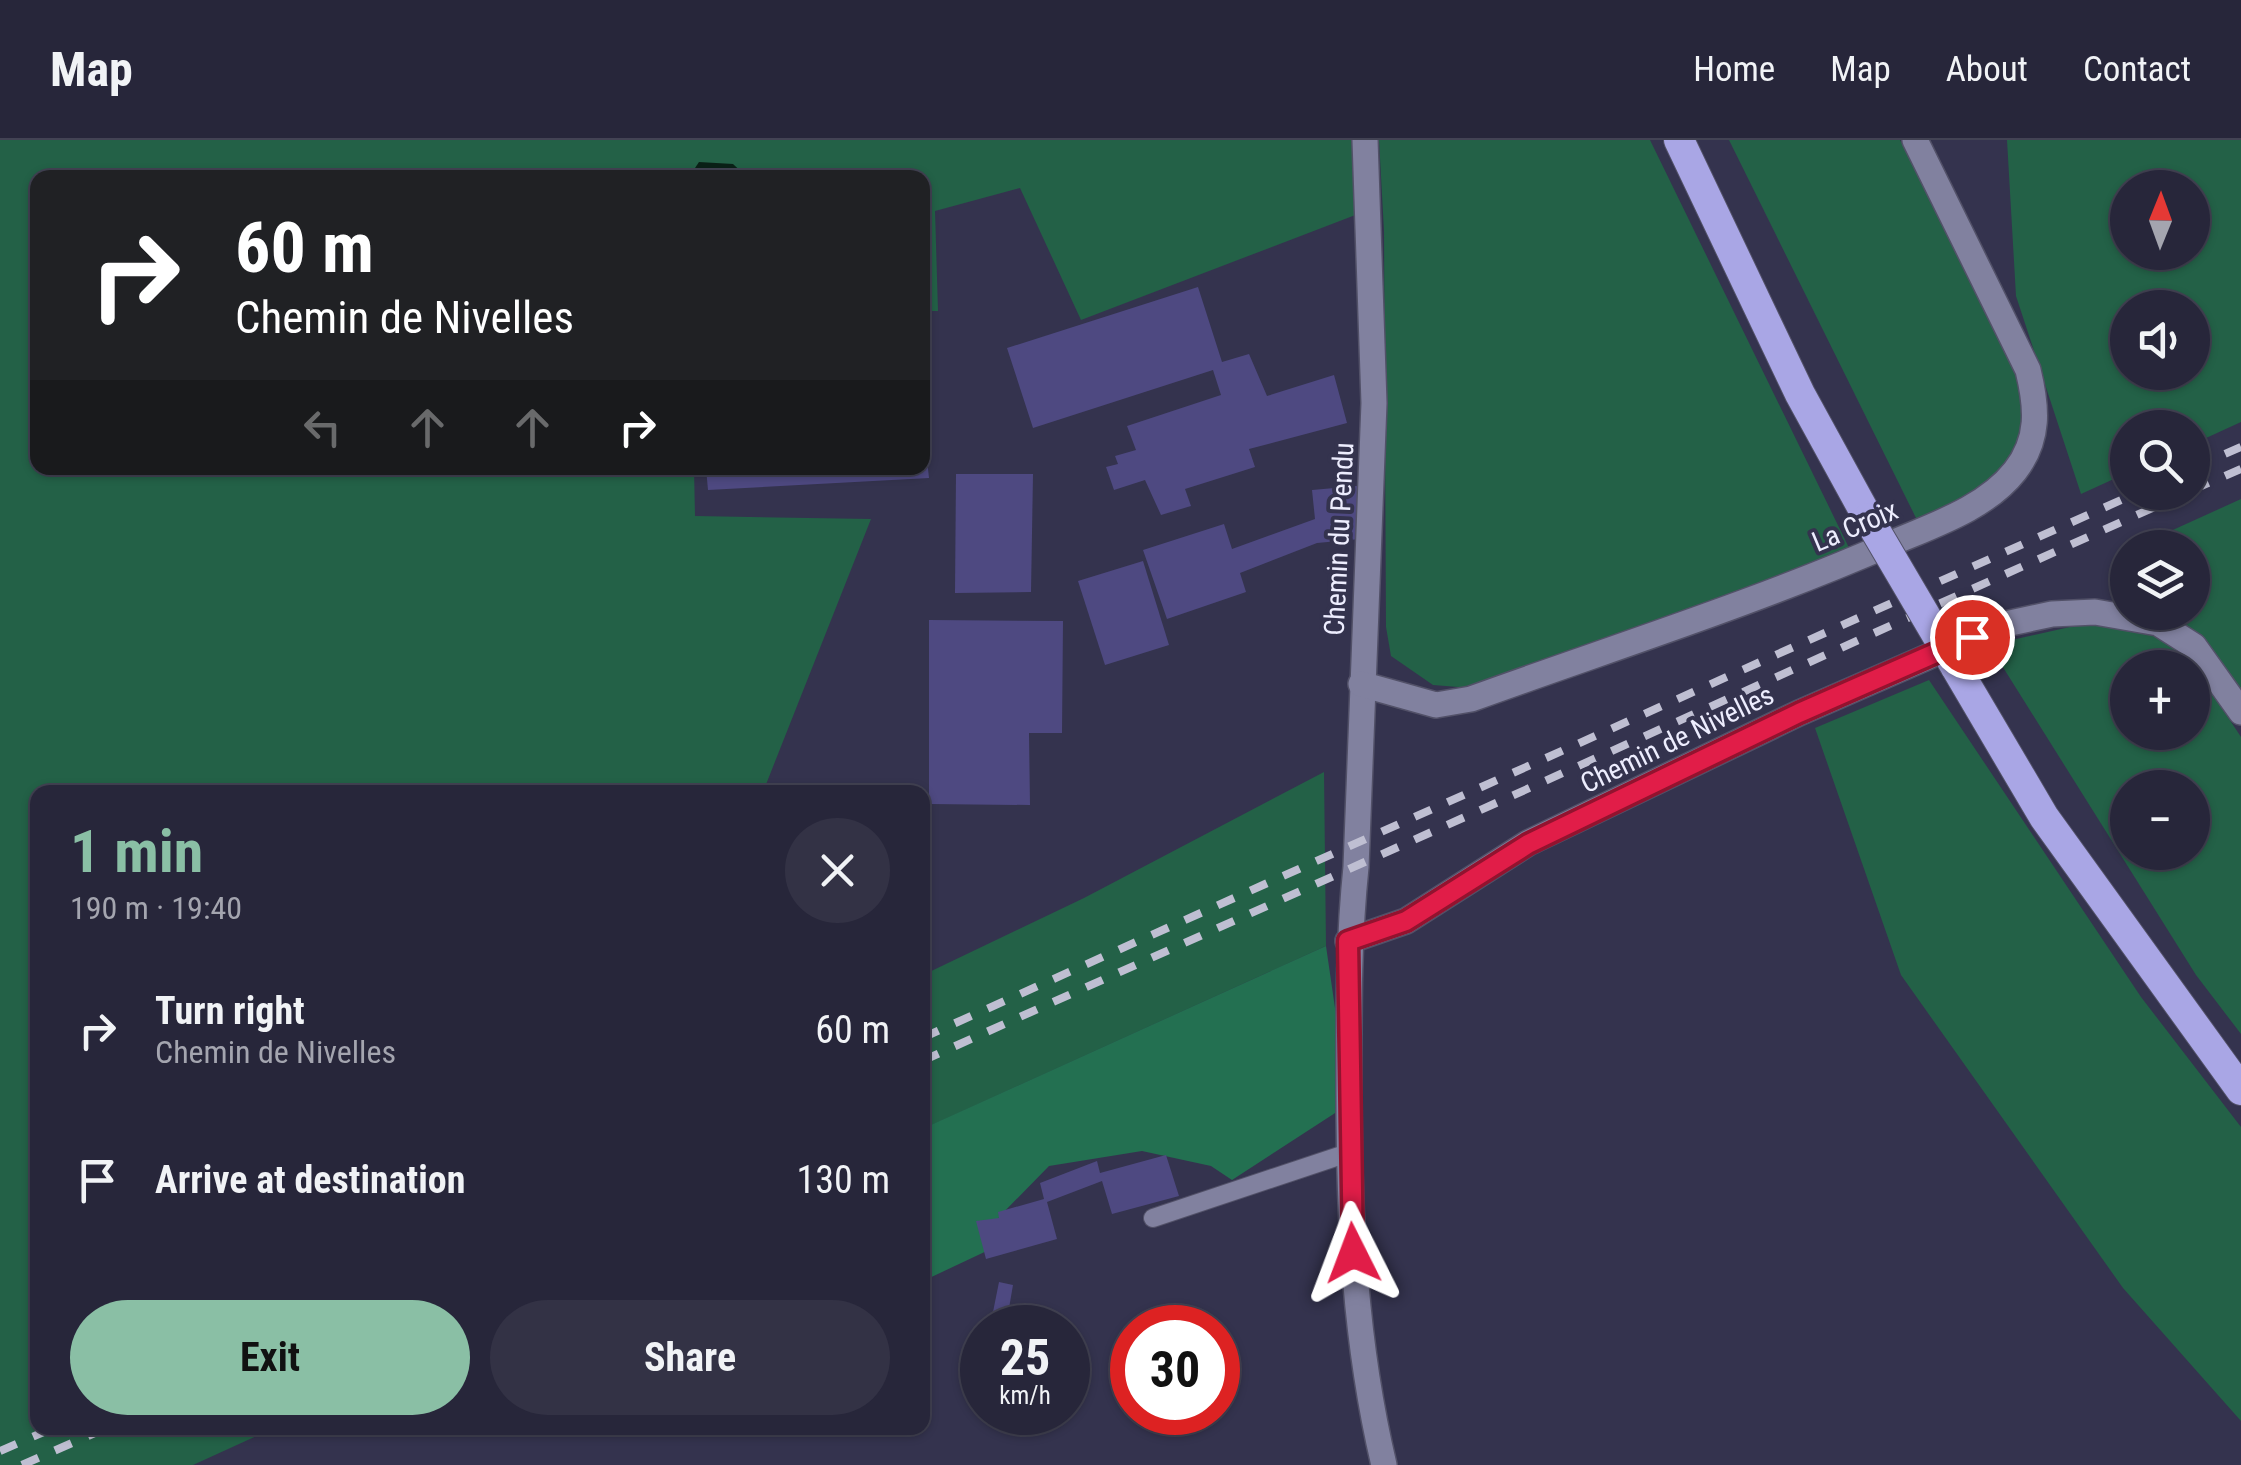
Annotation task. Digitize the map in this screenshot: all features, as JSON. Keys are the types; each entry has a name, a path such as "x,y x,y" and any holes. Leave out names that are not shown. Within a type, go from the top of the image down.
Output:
{"highway":[{"path":"1679,140 1792,378 1868,518 2044,818 2241,1090"}],"street":[{"name":"Chemin du Pendu","path":"1365,140 1374,403 1372,540 1361,684 1356,867 1348,941 1348,1154 1356,1320 1384,1465"},
{"name":"La Croix","path":"1361,684 1436,705 1471,699 1749,602 1849,562 1970,508 2013,474 2028,453 2035,429 2036,404 2028,370 1915,140"},
{"name":"Chemin de Nivelles","path":"1348,941 1406,921 1528,844 1799,713 2001,624 2052,614 2095,612 2158,623 2194,646 2241,712"}],"lane":[{"path":"1154,1218 1348,1154"}],"green space":[{"path":"0,140 1354,140 1358,214 1081,320 1020,188 935,211 938,311 930,311 930,170 30,170 30,475 694,475 695,516 871,519 766,785 30,785 30,1435 259,1435 193,1465 0,1465"},
{"path":"1379,140 1650,140 1852,554 1471,688 1433,685 1391,656 1386,627 1384,231"},
{"path":"1729,140 1900,140 2009,342 2023,405 2018,447 1996,480 1917,520"},
{"path":"2007,140 2241,140 2241,422 2210,436 2210,410 2110,410 2110,481 2081,494 2016,296"},
{"path":"2241,499 2241,712 2210,667 2210,650 2181,650 2147,630 2210,630 2210,530 2173,530"},
{"path":"2101,620 2110,622 2110,630 2150,630 2180,650 2110,650 2110,750 2210,750 2210,690 2241,737 2241,1034 2196,975 2130,870 2210,870 2210,770 2110,770 2110,838 1989,645"},
{"path":"1929,680 2141,997 2241,1127 2241,1421 2123,1288 1901,975 1815,728"},
{"path":"1324,772 1326,946 930,1126 930,972 1084,898"},
{"path":"1326,946 1349,1104 1232,1180 1211,1166 1142,1151 1049,1166 999,1217 993,1248 930,1278 930,1125"}],"shaded area":[{"path":"699,162 733,164 739,170 694,170"}],"building":[{"path":"1198,287 1222,362 1249,354 1267,396 1334,375 1347,423 1249,449 1255,467 1185,489 1191,506 1161,515 1145,480 1114,490 1106,467 1118,464 1115,456 1136,450 1127,426 1221,395 1213,370 1033,428 1007,348"},
{"path":"956,474 1033,474 1031,592 955,593"},
{"path":"707,475 929,478 708,490"},
{"path":"1357,486 1360,539 1317,543 1240,573 1246,592 1167,619 1143,550 1224,524 1232,549 1315,519 1312,490"},
{"path":"1143,561 1169,645 1105,665 1078,581"},
{"path":"929,620 1063,621 1062,733 1029,733 1030,805 930,804"},
{"path":"1166,1155 1179,1196 1112,1214 1102,1181 1047,1202 1057,1239 986,1259 976,1221 999,1218 998,1212 1044,1199 1040,1183 1097,1161 1100,1173"},
{"path":"999,1282 1013,1285 1010,1305 994,1305"}],"railway":[{"path":"2210,460 2241,447"},
{"path":"2210,482 2241,469"},
{"path":"930,1034 2110,505"},
{"path":"930,1057 2148,510"},
{"path":"0,1451 37,1435"},
{"path":"22,1465 90,1435"}],"route":[{"path":"1353,1253 1348,1154 1348,941 1406,921 1528,844 1799,713 1972,637"}]}
